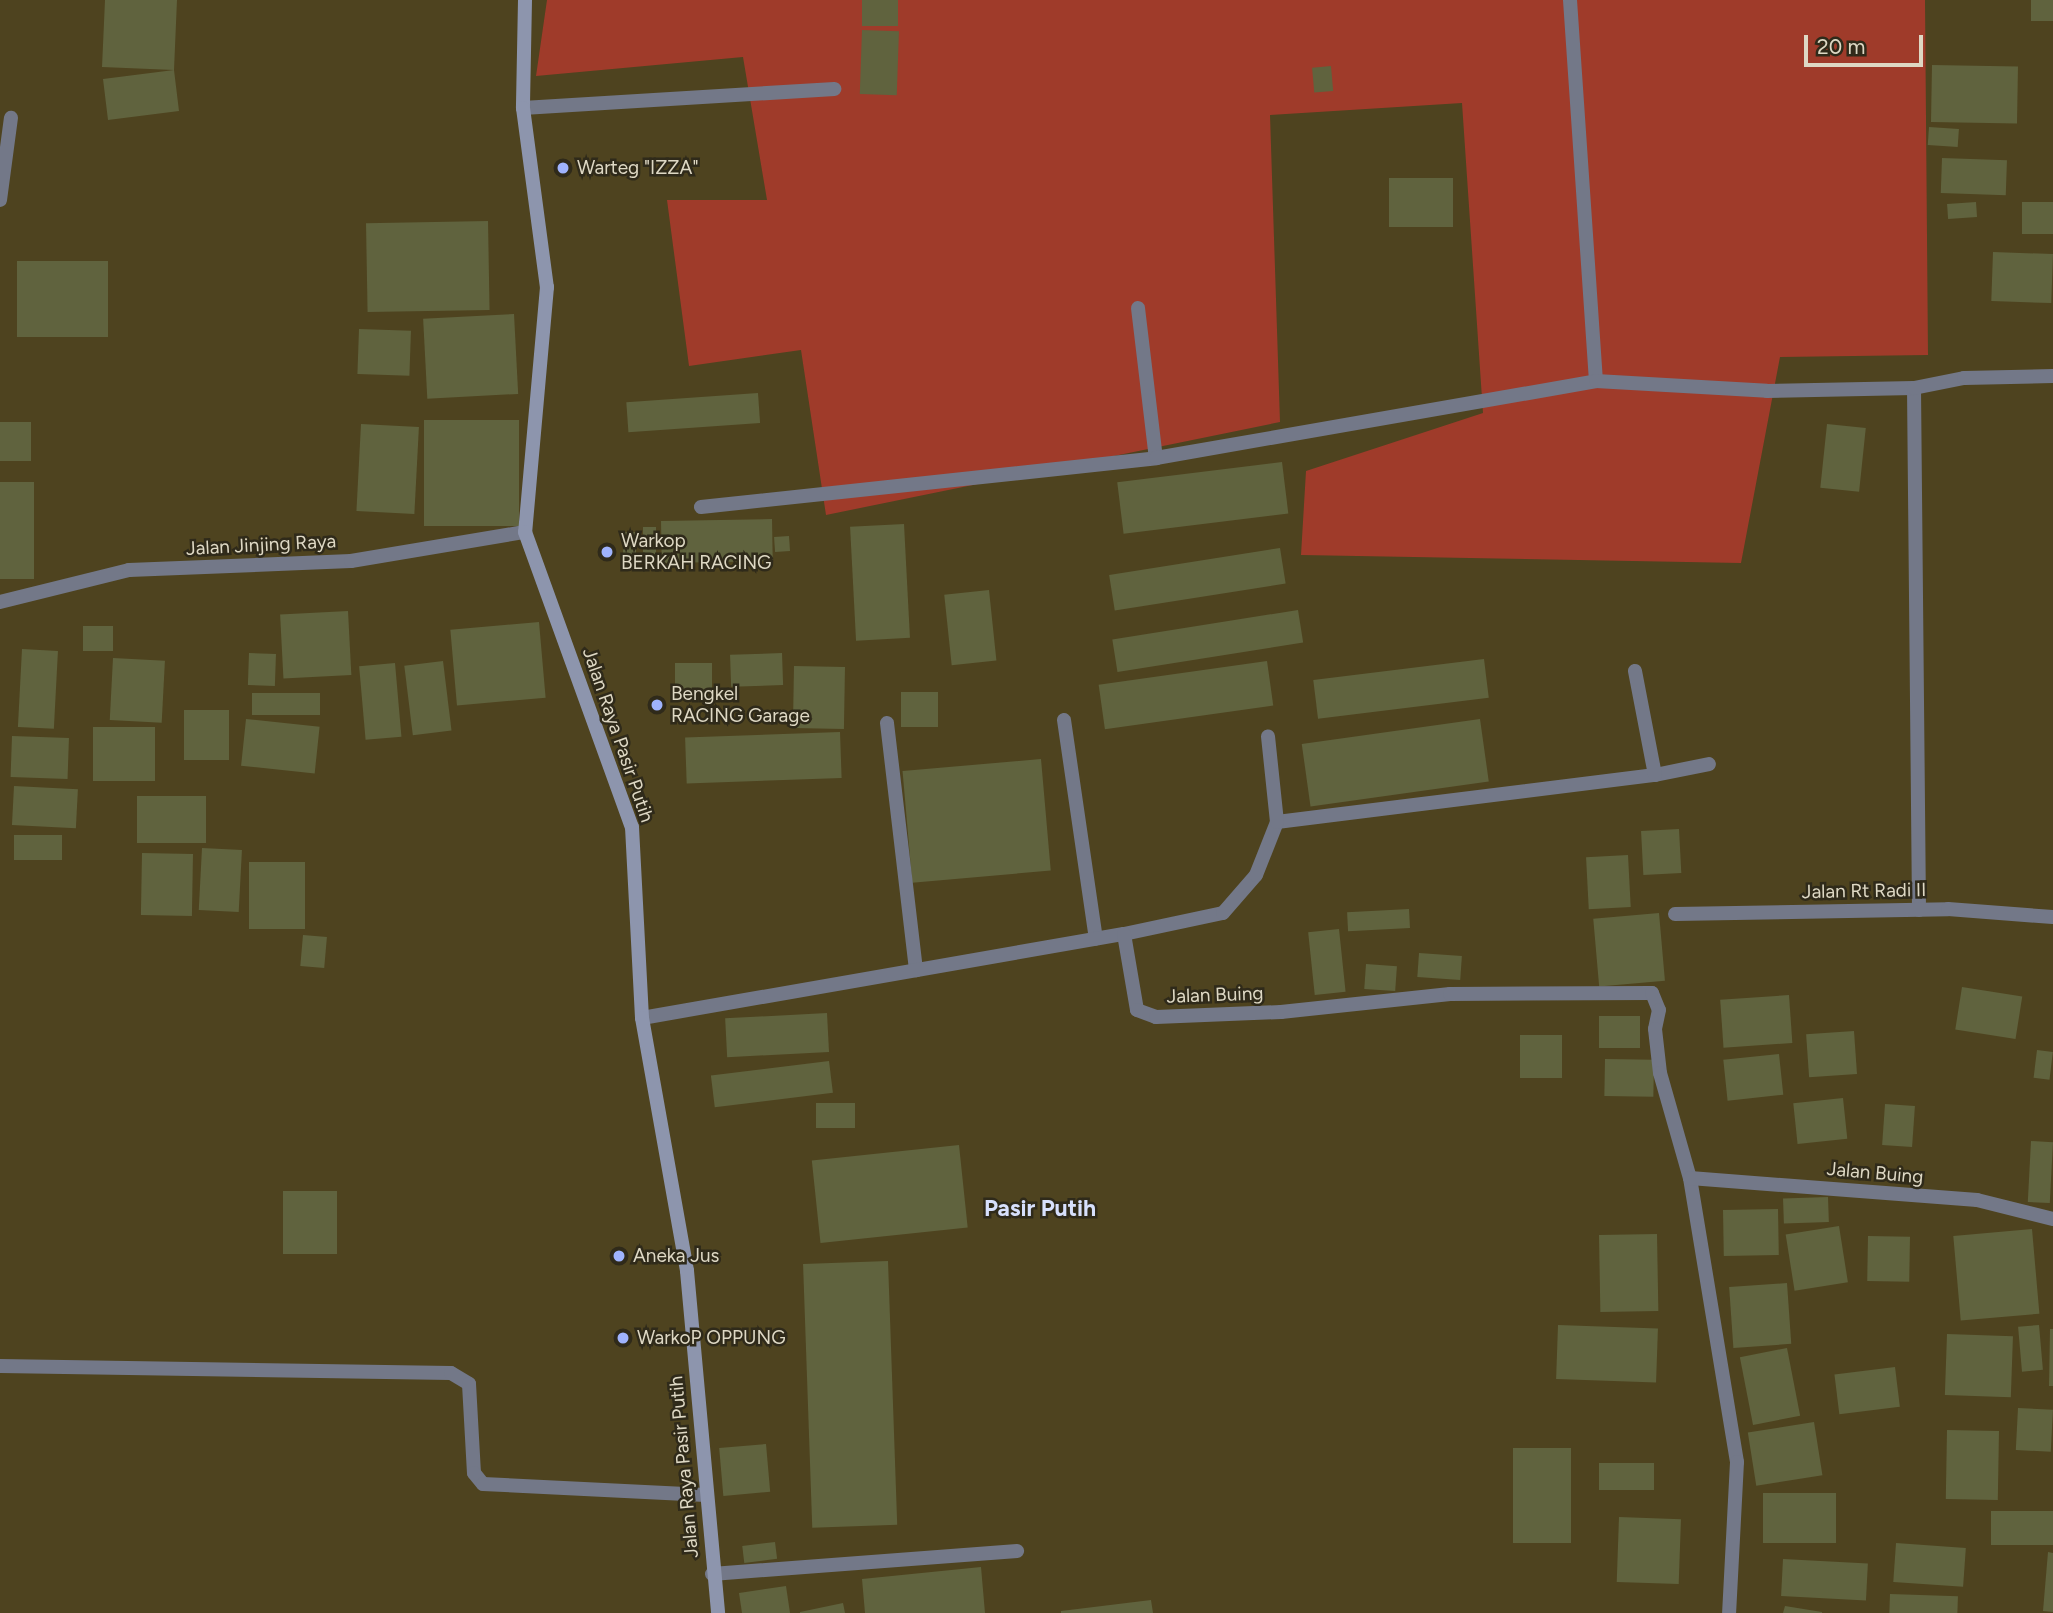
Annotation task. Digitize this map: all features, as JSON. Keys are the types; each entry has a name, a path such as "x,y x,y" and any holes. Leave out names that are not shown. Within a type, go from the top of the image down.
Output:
{"street":[{"name":"Jalan Raya Pasir Putih","path":"525,0 523,108 547,287 525,532 632,827 642,1018 687,1271 712,1574 718,1613"},
{"path":"1570,0 1596,381"},
{"path":"523,108 834,89"},
{"path":"0,200 11,118"},
{"path":"1138,308 1156,458"},
{"path":"701,507 1156,458 1596,381 1768,391 1914,388 1964,377 2053,376"},
{"path":"1914,388 1919,910"},
{"name":"Jalan Jinjing Raya","path":"0,602 129,570 351,561 525,532"},
{"path":"1635,671 1656,775"},
{"path":"1064,720 1096,939"},
{"path":"887,723 916,970"},
{"path":"642,1018 1124,934 1223,913 1256,875 1277,822 1268,736"},
{"path":"1277,822 1656,775 1709,764"},
{"name":"Jalan Rt Radi II","path":"1675,914 1919,910 2053,917"},
{"name":"Jalan Buing","path":"1124,934 1137,1010 1156,1017 1281,1012 1450,994 1652,993 1659,1010 1655,1029 1660,1073 1690,1178 1977,1200 2053,1219"},
{"path":"1690,1178 1737,1462 1729,1613"},
{"path":"0,1366 451,1373 468,1384 474,1472 483,1484 706,1495"},
{"path":"712,1574 1017,1551"}],"shaded area":[{"path":"547,0 1925,0 1928,355 1780,357 1741,563 1301,555 1306,471 1483,413 1462,103 1270,115 1280,422 826,515 801,350 689,366 667,200 767,200 743,57 536,76"}],"building":[{"path":"105,0 177,0 174,70 102,67"},
{"path":"862,0 898,0 898,26 862,26"},
{"path":"2031,0 2053,0 2053,21 2031,21"},
{"path":"862,30 899,31 897,95 860,94"},
{"path":"1932,65 2018,67 2017,123 1931,122"},
{"path":"1331,66 1333,91 1314,93 1312,68"},
{"path":"174,70 179,111 108,120 103,79"},
{"path":"1929,127 1959,129 1958,147 1928,145"},
{"path":"1942,158 2007,160 2006,195 1941,193"},
{"path":"1389,178 1453,178 1453,227 1389,227"},
{"path":"1976,202 1977,217 1948,219 1947,204"},
{"path":"2022,202 2053,202 2053,234 2022,234"},
{"path":"488,221 490,310 368,312 366,223"},
{"path":"1993,252 2053,254 2051,303 1991,301"},
{"path":"17,261 108,261 108,337 17,337"},
{"path":"514,314 518,394 427,399 423,319"},
{"path":"359,329 411,331 409,376 357,374"},
{"path":"758,393 760,423 628,432 626,402"},
{"path":"424,420 519,420 519,526 424,526"},
{"path":"0,422 31,422 31,461 0,461"},
{"path":"361,424 419,427 414,514 356,511"},
{"path":"1827,424 1866,428 1859,492 1820,488"},
{"path":"1282,462 1288,514 1124,534 1117,482"},
{"path":"0,482 34,482 34,579 0,579"},
{"path":"772,519 773,561 662,563 661,521"},
{"path":"904,524 910,638 856,641 850,527"},
{"path":"643,527 656,527 656,564 643,564"},
{"path":"623,532 636,532 636,567 623,567"},
{"path":"789,536 790,551 775,552 774,537"},
{"path":"1280,548 1286,584 1115,611 1109,575"},
{"path":"989,590 996,661 952,665 944,595"},
{"path":"1298,610 1303,643 1117,672 1112,639"},
{"path":"348,611 351,675 283,678 280,615"},
{"path":"539,622 546,698 457,705 450,630"},
{"path":"83,626 113,626 113,651 83,651"},
{"path":"22,649 58,651 54,729 18,727"},
{"path":"249,653 276,654 275,686 248,685"},
{"path":"782,653 783,685 731,687 730,655"},
{"path":"113,658 165,661 162,723 110,720"},
{"path":"1484,659 1489,698 1318,719 1313,680"},
{"path":"443,661 452,730 413,735 404,666"},
{"path":"1267,661 1273,706 1105,729 1099,685"},
{"path":"395,663 401,737 366,740 359,666"},
{"path":"675,663 712,663 712,692 675,692"},
{"path":"794,666 845,667 844,729 793,728"},
{"path":"901,692 938,692 938,727 901,727"},
{"path":"252,693 320,693 320,715 252,715"},
{"path":"184,710 229,710 229,760 184,760"},
{"path":"246,719 320,727 315,773 241,766"},
{"path":"1480,719 1489,781 1311,806 1302,744"},
{"path":"93,727 155,727 155,781 93,781"},
{"path":"840,732 842,778 687,783 685,737"},
{"path":"12,736 69,738 68,779 11,777"},
{"path":"1041,759 1051,871 912,883 903,771"},
{"path":"14,786 78,789 76,828 12,825"},
{"path":"137,796 206,796 206,843 137,843"},
{"path":"1679,829 1681,873 1643,875 1641,831"},
{"path":"14,835 62,835 62,860 14,860"},
{"path":"202,848 242,850 239,912 199,910"},
{"path":"142,853 193,854 192,916 141,915"},
{"path":"1628,855 1631,907 1589,909 1586,857"},
{"path":"249,862 305,862 305,929 249,929"},
{"path":"1409,909 1410,928 1348,931 1347,912"},
{"path":"1659,913 1665,981 1599,986 1593,919"},
{"path":"1339,929 1346,992 1315,995 1308,932"},
{"path":"303,935 327,937 324,968 300,966"},
{"path":"1419,953 1462,956 1460,980 1417,977"},
{"path":"1366,964 1397,966 1395,991 1364,989"},
{"path":"1962,987 2022,997 2016,1039 1955,1029"},
{"path":"1789,995 1792,1043 1724,1048 1720,1000"},
{"path":"827,1013 829,1052 727,1057 725,1018"},
{"path":"1599,1016 1640,1016 1640,1048 1599,1048"},
{"path":"1854,1031 1857,1074 1809,1077 1806,1034"},
{"path":"1520,1035 1562,1035 1562,1078 1520,1078"},
{"path":"2037,1050 2053,1052 2049,1080 2034,1078"},
{"path":"1779,1054 1783,1095 1728,1101 1723,1060"},
{"path":"1605,1059 1654,1060 1653,1097 1604,1096"},
{"path":"829,1061 833,1093 715,1107 711,1076"},
{"path":"1843,1098 1847,1139 1798,1144 1793,1103"},
{"path":"816,1103 855,1103 855,1128 816,1128"},
{"path":"1885,1104 1915,1106 1912,1147 1882,1145"},
{"path":"2031,1141 2053,1142 2050,1203 2028,1202"},
{"path":"959,1145 968,1228 820,1243 812,1160"},
{"path":"283,1191 337,1191 337,1254 283,1254"},
{"path":"1828,1197 1829,1222 1784,1224 1783,1199"},
{"path":"1778,1209 1779,1255 1724,1256 1723,1210"},
{"path":"1839,1226 1848,1282 1795,1291 1786,1234"},
{"path":"2032,1229 2039,1314 1961,1321 1953,1236"},
{"path":"1657,1234 1658,1311 1600,1312 1599,1235"},
{"path":"1868,1236 1910,1237 1909,1282 1867,1281"},
{"path":"888,1261 897,1525 812,1528 803,1264"},
{"path":"1787,1283 1791,1344 1733,1348 1729,1287"},
{"path":"1558,1325 1658,1328 1656,1382 1556,1379"},
{"path":"2039,1325 2043,1370 2022,1372 2018,1327"},
{"path":"2050,1329 2053,1329 2053,1386 2049,1386"},
{"path":"1947,1334 2013,1336 2011,1397 1945,1395"},
{"path":"1787,1348 1800,1416 1753,1425 1740,1357"},
{"path":"1895,1367 1900,1407 1839,1414 1834,1374"},
{"path":"2018,1408 2053,1410 2051,1452 2016,1450"},
{"path":"1814,1422 1822,1475 1756,1486 1748,1432"},
{"path":"1947,1430 1999,1431 1998,1500 1946,1499"},
{"path":"766,1444 770,1492 723,1496 719,1448"},
{"path":"1513,1448 1571,1448 1571,1543 1513,1543"},
{"path":"1599,1463 1654,1463 1654,1490 1599,1490"},
{"path":"1763,1493 1836,1493 1836,1543 1763,1543"},
{"path":"1991,1511 2053,1511 2053,1545 1991,1545"},
{"path":"1619,1517 1681,1519 1679,1584 1617,1582"},
{"path":"775,1542 777,1559 744,1563 742,1546"},
{"path":"1896,1543 1966,1548 1963,1587 1893,1582"},
{"path":"2048,1552 2053,1553 2053,1612 2043,1611"},
{"path":"1783,1559 1868,1563 1866,1600 1781,1596"},
{"path":"981,1567 985,1613 865,1613 862,1579"},
{"path":"786,1586 790,1613 742,1613 739,1593"},
{"path":"1890,1594 1958,1596 1957,1613 1889,1613"},
{"path":"1151,1600 1153,1613 1061,1613 1061,1611"},
{"path":"843,1603 845,1613 800,1613 800,1612"},
{"path":"1785,1606 1822,1612 1822,1613 1783,1613"}],"place":[{"name":"Warteg \"IZZA\"","path":"563,168"},
{"name":"Warkop BERKAH RACING","path":"607,552"},
{"name":"Bengkel RACING Garage","path":"657,705"},
{"name":"Aneka Jus","path":"619,1256"},
{"name":"WarkoP OPPUNG","path":"623,1338"}],"district":[{"name":"Pasir Putih","path":"1040,1208"}]}
